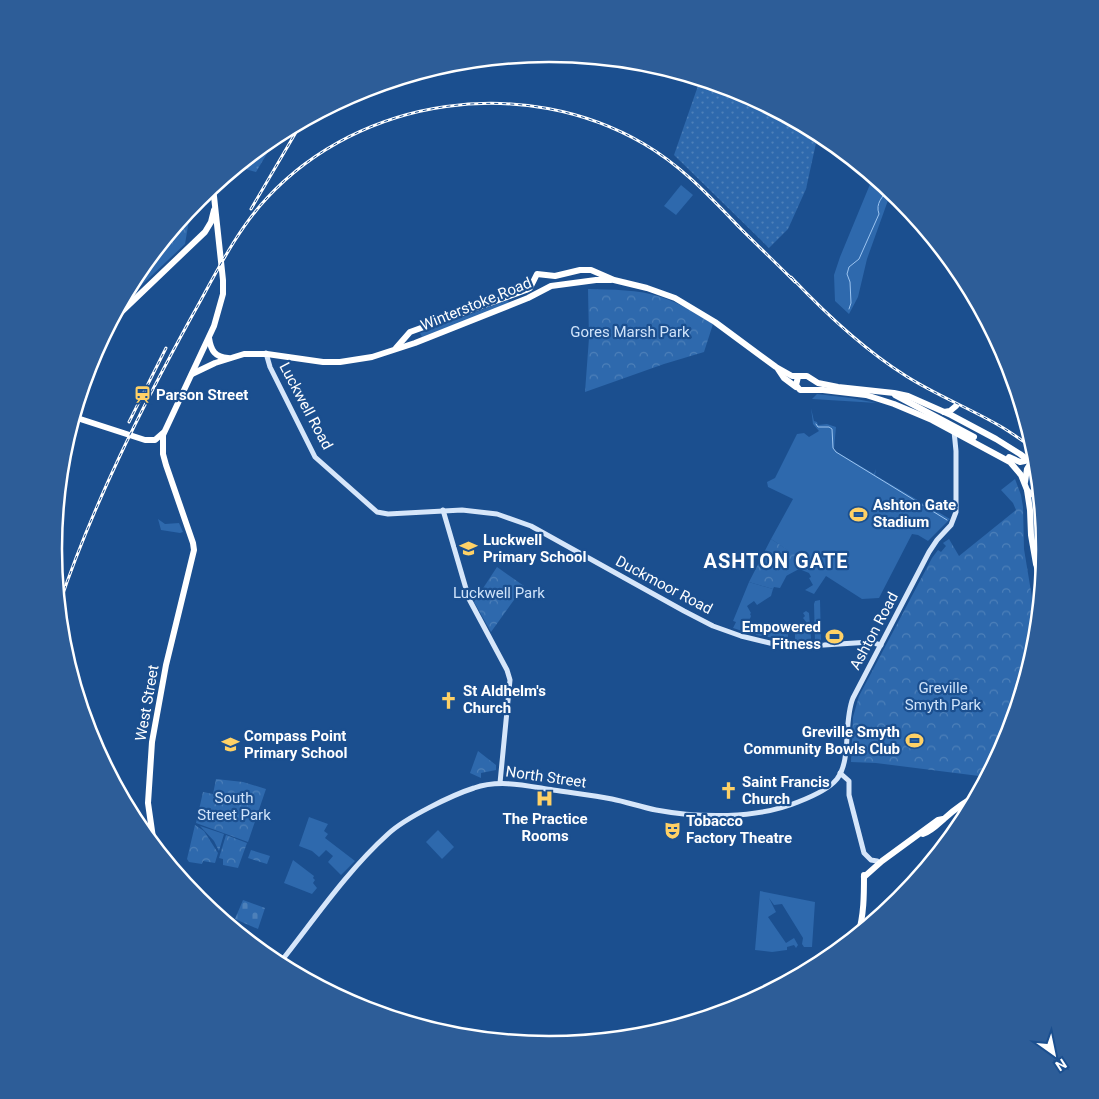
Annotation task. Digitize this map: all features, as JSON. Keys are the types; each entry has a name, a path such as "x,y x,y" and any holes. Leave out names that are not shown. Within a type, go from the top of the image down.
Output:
{"highway":[{"path":"80,419 151,441 164,432 209,338 223,294 214,196"},
{"path":"130,303 205,232 211,222 215,201"},
{"path":"205,232 213,230 219,240"},
{"name":"Winterstoke Road","path":"412,341 410,332 415,332 528,289 537,274 559,275 583,269 675,298 694,308 776,367 792,376 798,377"},
{"path":"590,281 594,278 594,272"},
{"name":"Winterstoke Road","path":"545,274 549,280 545,289"},
{"name":"Winterstoke Road","path":"192,374 229,358 244,354 266,354 323,362 340,362 372,356 528,298 560,284 614,280"},
{"name":"Winterstoke Road","path":"533,282 536,288 545,289"},
{"name":"Winterstoke Road","path":"412,341 419,336 415,332"},
{"path":"209,338 211,349 216,355 229,358"},
{"name":"Winterstoke Road","path":"776,367 784,378 796,387"},
{"path":"1026,486 1017,468 1010,462 916,412 866,395 823,390 802,391 796,387 796,382 798,377 807,376 811,380 838,387 908,396 996,439 1028,460"},
{"path":"809,390 812,385 811,380"},
{"path":"874,391 883,400"},
{"path":"886,392 1025,464"},
{"path":"876,398 882,408"},
{"path":"943,412 950,411 956,406"},
{"name":"West Street","path":"163,454 164,432"},
{"name":"West Street","path":"151,441 156,444 163,454 190,536 190,568 166,665 152,742 148,803 152,830"},
{"path":"1010,462 1021,483 1030,522 1036,561"},
{"path":"1025,464 1030,522"},
{"path":"861,924 864,877 880,861 920,835 938,820 943,820 963,805"}],"main road":[{"path":"1026,486 1033,495"}],"street":[{"name":"Luckwell Road","path":"266,354 270,367 316,457 370,507 384,514 443,510"},
{"path":"954,431 956,451"},
{"path":"956,451 959,444 969,439"},
{"name":"Ashton Road","path":"840,773 844,758 850,706 929,552 952,523 956,512 956,451"},
{"name":"Duckmoor Road","path":"443,510 484,512 524,523 713,626 740,636 788,645 870,642 881,646"},
{"path":"443,510 469,600 507,670 510,680 500,783"},
{"path":"840,773 848,780 849,795 864,853 871,860 880,861"},
{"name":"North Street","path":"284,957 340,885 388,834 403,823 476,787 500,783 610,799 663,811 724,815 760,812 793,804 826,788 835,781 840,773"}],"green space":[{"path":"698,86 765,113 816,143 806,189 788,229 769,248 674,155"},
{"path":"267,153 256,172 245,169"},
{"path":"871,183 888,200 867,259 858,297 849,314 835,301 834,275"},
{"path":"681,185 693,195 676,215 664,206"},
{"path":"189,222 185,244 141,286 163,253"},
{"name":"Gores Marsh Park","path":"588,289 625,290 652,294 668,299 688,309 713,324 704,352 585,392 589,338"},
{"path":"508,300 509,304 422,337 420,333 431,330"},
{"path":"817,394 851,398 877,403 812,399"},
{"name":"Ashton Gate Stadium","path":"811,408 814,421 818,425 827,424 836,427 834,449 837,452 874,474 876,469 875,475 950,519 928,541 912,534 879,598 862,599 826,576 814,594 805,590 813,585 809,578 811,577 809,573 799,569 786,576 796,556 771,539 793,499 768,487 767,482 775,478 797,434 804,433 809,437 819,431 813,424"},
{"path":"1030,473 1032,488 1029,482"},
{"name":"Greville Smyth Park","path":"1015,479 1021,495 1024,549 1033,603 1027,645 1011,706 980,776 876,763 851,762 853,717 859,696 932,558 938,550 941,552 946,546 943,543 949,539 959,556 1016,510 1013,503 1001,490"},
{"path":"1030,496 1033,497 1035,518 1034,540"},
{"path":"158,519 165,524 179,523 183,532 161,530"},
{"path":"771,539 797,556 780,588 774,587 773,589 749,582"},
{"name":"Luckwell Park","path":"497,567 524,586 491,632 474,602"},
{"path":"749,582 773,589 771,596 757,605 754,601 747,606 751,616 745,632 733,628 736,622 733,621"},
{"path":"820,600 821,640 815,641 814,604 815,601"},
{"path":"806,611 809,613 811,638 809,641 798,641 795,639 795,632 807,623 803,618 805,616 803,613"},
{"path":"757,626 788,632 788,638 786,640 756,635"},
{"path":"478,751 496,765 496,770 481,773 481,778 470,773"},
{"name":"South Street Park","path":"216,779 243,782 266,789 248,842 196,823 203,792 213,794"},
{"path":"309,817 328,824 324,831 328,834 325,838 355,861 341,875 328,862 333,856 326,850 319,857 312,851 299,846"},
{"name":"South Street Park","path":"195,825 204,831 218,853 215,863 203,861 202,864 189,862 187,859"},
{"name":"South Street Park","path":"200,826 224,834 219,851 214,841"},
{"path":"438,830 454,847 442,859 426,842"},
{"path":"226,835 247,843 238,868 223,865 223,859 219,858"},
{"name":"South Street Park","path":"251,850 270,856 267,864 248,858"},
{"path":"293,860 314,876 315,880 313,883 317,888 312,894 284,883"},
{"path":"760,891 815,902 812,947 804,947 802,944 803,938 782,904 774,905 769,898 776,912 768,917 786,943 794,938 798,945 796,948 794,945 787,947 787,950 772,952 755,950"},
{"path":"243,900 265,908 258,929 235,919"}],"waterway":[{"path":"849,309 851,303 850,282 847,274 849,267 859,259 879,214 879,203 884,195"},
{"path":"816,424 818,427 829,427 832,429 833,448 836,452 947,520"}],"railway":[{"path":"65,588 87,530 136,422 235,240 267,198 306,164 349,137 396,118 446,106 497,103 548,109 597,122 644,144 671,162 707,194 795,282"},
{"path":"251,209 294,136"},
{"path":"791,277 846,330 890,366 929,389 1000,426 1024,442"},
{"path":"129,422 166,348"}],"place":[{"name":"Parson Street","path":"142,395"},
{"name":"Ashton Gate Stadium","path":"859,514"},
{"name":"Luckwell Primary School","path":"469,549"},
{"name":"Empowered Fitness","path":"835,636"},
{"name":"St Aldhelm's Church","path":"449,700"},
{"name":"Greville Smyth Community Bowls Club","path":"914,741"},
{"name":"Compass Point Primary School","path":"230,745"},
{"name":"Saint Francis Church","path":"728,791"},
{"name":"The Practice Rooms","path":"545,798"},
{"name":"Tobacco Factory Theatre","path":"672,830"}],"district":[{"name":"ASHTON GATE","path":"776,561"}]}
